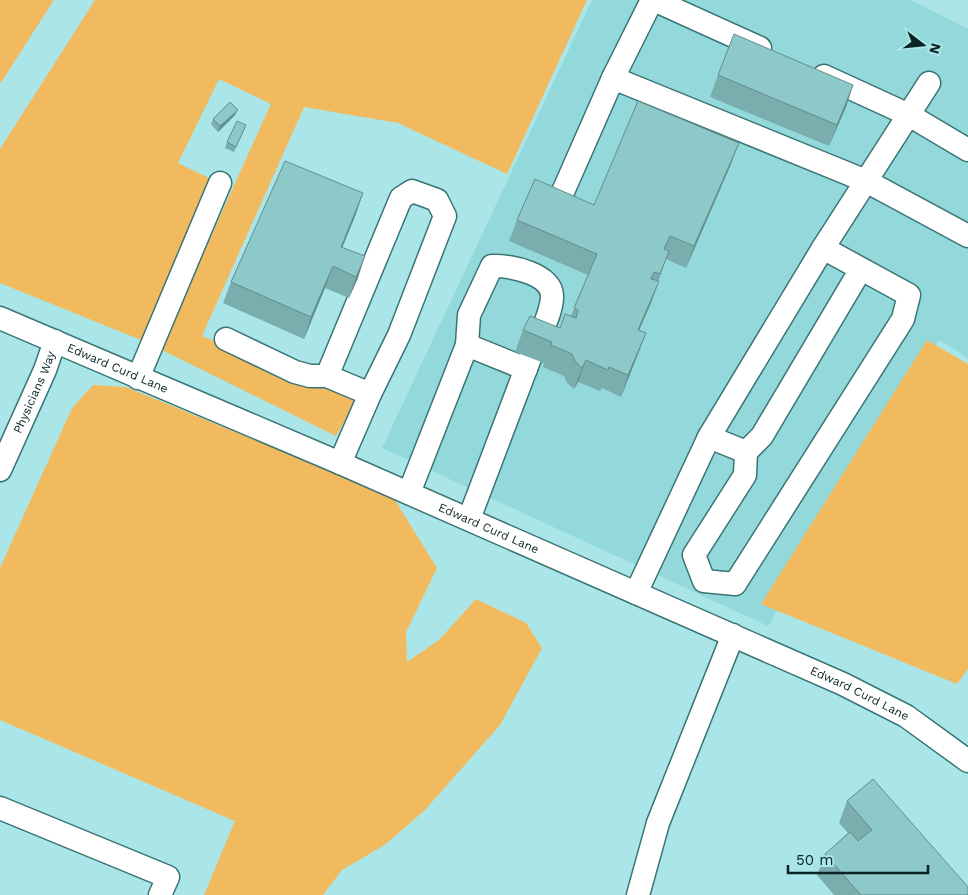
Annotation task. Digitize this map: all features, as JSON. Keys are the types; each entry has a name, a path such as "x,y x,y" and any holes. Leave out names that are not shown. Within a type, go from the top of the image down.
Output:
{"street":[{"path":"562,194 613,78 653,0 782,57"},
{"path":"809,70 909,115 968,150"},
{"path":"613,78 866,181 968,236"},
{"path":"636,593 709,437 823,248 929,83"},
{"path":"138,378 220,183"},
{"path":"327,376 401,198 412,191 437,200 445,216 399,335 370,394 340,463"},
{"path":"823,248 909,294 903,319 735,584 704,581 694,555 745,475 746,452 762,436 861,269"},
{"path":"408,493 466,345 469,315 492,266 507,265 538,277 548,286 552,296 547,319 469,519"},
{"name":"Edward Curd Lane","path":"0,318 469,519 843,684 906,716 968,761"},
{"path":"226,339 295,372 310,376 327,376 370,394"},
{"name":"Physicians Way","path":"0,470 45,370 55,341"},
{"path":"466,345 531,357"},
{"path":"709,437 746,452"},
{"path":"638,895 658,823 733,635"},
{"path":"0,808 168,877 160,895"}],"shaded area":[{"path":"0,0 54,0 0,84"},
{"path":"95,0 587,0 507,174 398,123 304,107 202,336 357,400 336,436 160,349 271,104 219,79 178,163 213,180 141,340 0,283 0,149"},
{"path":"592,0 911,0 968,29 968,358 939,340 768,626 382,448"},
{"path":"927,340 968,364 968,669 957,684 761,604"},
{"path":"93,385 126,387 393,497 437,568 406,632 407,662 439,640 476,599 526,623 542,648 500,725 425,810 386,844 342,870 323,895 204,895 235,821 0,720 0,568 72,408"}],"building":[{"path":"734,34 853,85 837,125 718,75"},
{"path":"638,101 739,143 694,246 670,236 664,249 669,251 660,274 654,272 651,279 659,281 638,330 646,333 628,375 609,367 608,370 586,360 582,368 575,361 572,354 551,345 552,342 523,330 530,316 560,328 565,314 576,318 578,310 574,308 597,254 517,220 535,179 594,205"},
{"path":"230,102 238,110 220,126 213,119"},
{"path":"237,121 246,125 236,147 227,142"},
{"path":"285,161 363,193 341,247 365,256 356,277 333,266 311,317 231,282"},
{"path":"873,779 968,887 968,895 861,895 825,854 850,832 858,841 872,830 847,801"}]}
